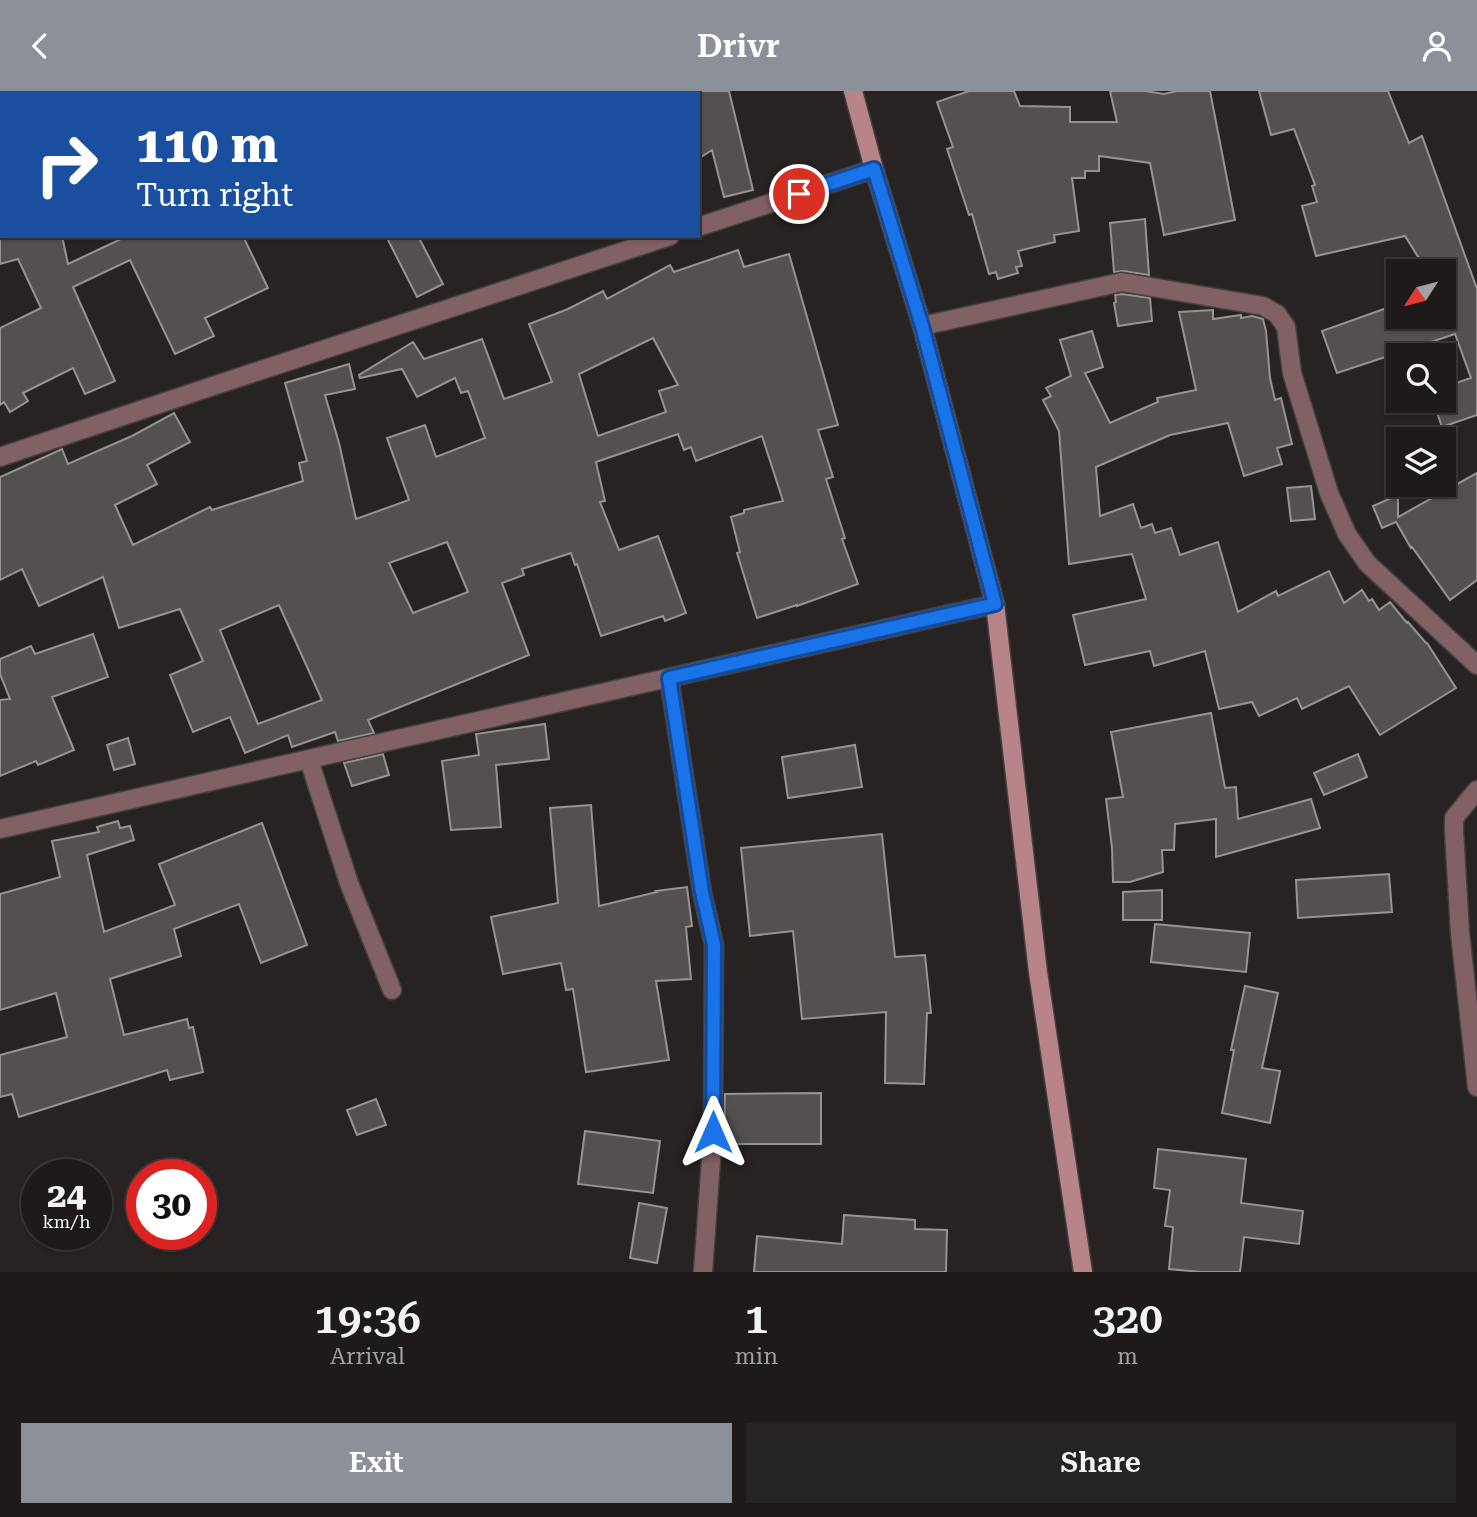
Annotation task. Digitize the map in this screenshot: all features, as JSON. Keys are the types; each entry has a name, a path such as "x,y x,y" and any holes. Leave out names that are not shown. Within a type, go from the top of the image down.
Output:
{"street":[{"path":"853,91 922,326 995,604 1038,972 1083,1272"},
{"path":"700,226 874,169"},
{"path":"0,457 664,238"},
{"path":"922,326 1122,282 1263,306 1277,314 1286,327 1292,373 1329,493 1347,534 1367,563 1477,665"},
{"path":"0,829 995,604"},
{"path":"669,678 702,892 714,945 713,1132 703,1272"},
{"path":"309,760 349,883 392,990"},
{"path":"1477,790 1454,818 1454,831 1460,933 1477,1087"}],"building":[{"path":"700,91 729,91 753,190 724,197 712,150 700,158"},
{"path":"969,91 1014,91 1020,106 1070,107 1070,122 1117,122 1110,91 1164,94 1177,91 1210,91 1235,220 1164,235 1150,163 1099,156 1099,171 1085,171 1085,178 1072,178 1079,231 1054,235 1055,242 1018,251 1022,266 1016,267 1018,273 998,279 996,272 989,274 972,214 969,215 947,149 953,147 937,102"},
{"path":"1259,91 1388,91 1409,143 1422,136 1477,289 1477,415 1442,427 1437,413 1456,413 1456,383 1471,378 1455,334 1428,343 1386,343 1386,357 1337,373 1322,331 1386,308 1386,329 1456,329 1456,259 1419,259 1405,236 1316,256 1302,206 1317,202 1312,186 1315,185 1294,129 1271,135"},
{"path":"1145,219 1149,275 1114,272 1110,223"},
{"path":"0,238 62,238 68,264 120,238 244,238 268,288 205,318 214,336 175,354 130,260 73,287 115,381 85,394 73,368 23,393 28,401 10,412 4,402 0,405 0,328 41,308 18,259 0,264"},
{"path":"387,238 419,238 443,284 417,297"},
{"path":"738,250 744,267 789,254 838,425 818,430 833,477 826,479 845,538 842,539 858,584 757,618 737,553 740,552 731,517 744,513 744,510 783,501 762,436 696,461 691,447 684,450 678,434 596,462 605,501 600,502 619,550 658,536 686,613 665,621 663,616 601,636 571,553 522,569 524,575 502,583 529,655 368,720 374,733 338,741 335,732 292,747 288,735 245,753 230,717 193,732 170,675 203,661 180,609 119,628 103,577 39,606 22,569 0,580 0,477 62,449 68,464 132,436 174,413 190,442 147,465 157,484 115,505 133,545 210,507 212,510 303,481 299,463 307,461 285,383 349,364 355,389 325,395 356,519 409,500 387,438 425,425 436,457 485,438 468,391 461,393 455,378 417,397 402,369 360,378 359,375 413,342 424,359 482,339 504,399 552,382 529,324 568,309 603,291 607,299 670,265 674,272","holes":["653,338 678,385 659,391 666,412 598,436 579,374","447,542 468,592 413,613 389,563","279,605 322,700 258,724 220,630"]},
{"path":"1115,295 1150,298 1152,321 1118,326"},
{"path":"1213,310 1213,319 1241,315 1241,318 1252,316 1263,319 1275,400 1281,398 1292,444 1277,448 1282,464 1244,476 1228,423 1170,435 1096,467 1100,516 1133,504 1141,528 1152,524 1155,533 1171,528 1180,555 1218,542 1238,612 1276,591 1278,596 1329,571 1344,603 1362,590 1379,610 1390,602 1427,643 1456,688 1380,735 1349,686 1302,709 1297,698 1259,716 1252,702 1219,709 1205,651 1154,666 1150,651 1085,665 1073,615 1146,599 1132,554 1069,564 1059,431 1043,400 1051,396 1046,388 1071,376 1060,340 1092,331 1103,367 1085,373 1110,423 1158,402 1157,398 1196,390 1179,312"},
{"path":"1477,473 1477,580 1450,600 1411,548 1396,522 1382,528 1373,506 1398,497 1398,517 1434,497 1456,497 1456,485"},
{"path":"1311,486 1315,519 1291,521 1287,488"},
{"path":"93,634 108,677 52,697 74,750 38,765 36,761 0,776 0,700 10,699 0,674 0,659 31,646 35,654"},
{"path":"1211,713 1225,788 1236,787 1238,819 1311,799 1320,828 1216,857 1216,819 1175,824 1174,850 1162,850 1163,872 1130,882 1113,882 1106,799 1123,797 1111,732"},
{"path":"545,724 549,759 496,765 501,827 451,830 442,761 479,755 476,734"},
{"path":"128,738 135,764 114,770 107,745"},
{"path":"855,745 862,787 788,798 782,757"},
{"path":"383,754 389,775 352,786 344,763"},
{"path":"1358,754 1367,777 1324,795 1314,773"},
{"path":"591,805 599,906 656,891 687,887 692,926 686,927 691,979 656,981 669,1060 586,1072 573,989 566,990 561,963 503,974 491,917 558,903 550,808"},
{"path":"118,821 120,828 130,826 134,840 87,855 104,932 175,905 159,864 262,823 307,945 261,963 239,904 174,929 181,956 110,979 124,1035 187,1019 189,1028 193,1027 203,1072 170,1080 167,1070 19,1117 12,1094 0,1097 0,1055 67,1037 56,993 0,1010 0,894 60,877 52,841 99,832 97,827"},
{"path":"882,834 895,957 925,955 931,1013 927,1013 924,1084 885,1083 886,1012 802,1019 793,931 750,936 741,848"},
{"path":"1389,874 1392,912 1298,918 1296,880"},
{"path":"1162,890 1162,920 1123,920 1123,892"},
{"path":"1155,924 1250,933 1246,972 1151,962"},
{"path":"1245,986 1278,993 1262,1068 1280,1071 1270,1123 1222,1113 1234,1050 1231,1050"},
{"path":"821,1093 821,1144 724,1144 725,1094"},
{"path":"376,1099 386,1125 357,1135 347,1110"},
{"path":"585,1131 660,1141 653,1193 578,1184"},
{"path":"1158,1149 1246,1159 1241,1203 1303,1211 1299,1244 1244,1237 1240,1272 1169,1269 1173,1227 1165,1226 1170,1190 1154,1188"},
{"path":"639,1203 667,1208 657,1263 630,1258"},
{"path":"844,1215 915,1220 915,1229 947,1230 946,1272 754,1272 757,1236 842,1244"}],"route":[{"path":"713,1132 714,945 702,892 669,678 995,604 922,326 874,169 799,194"}]}
